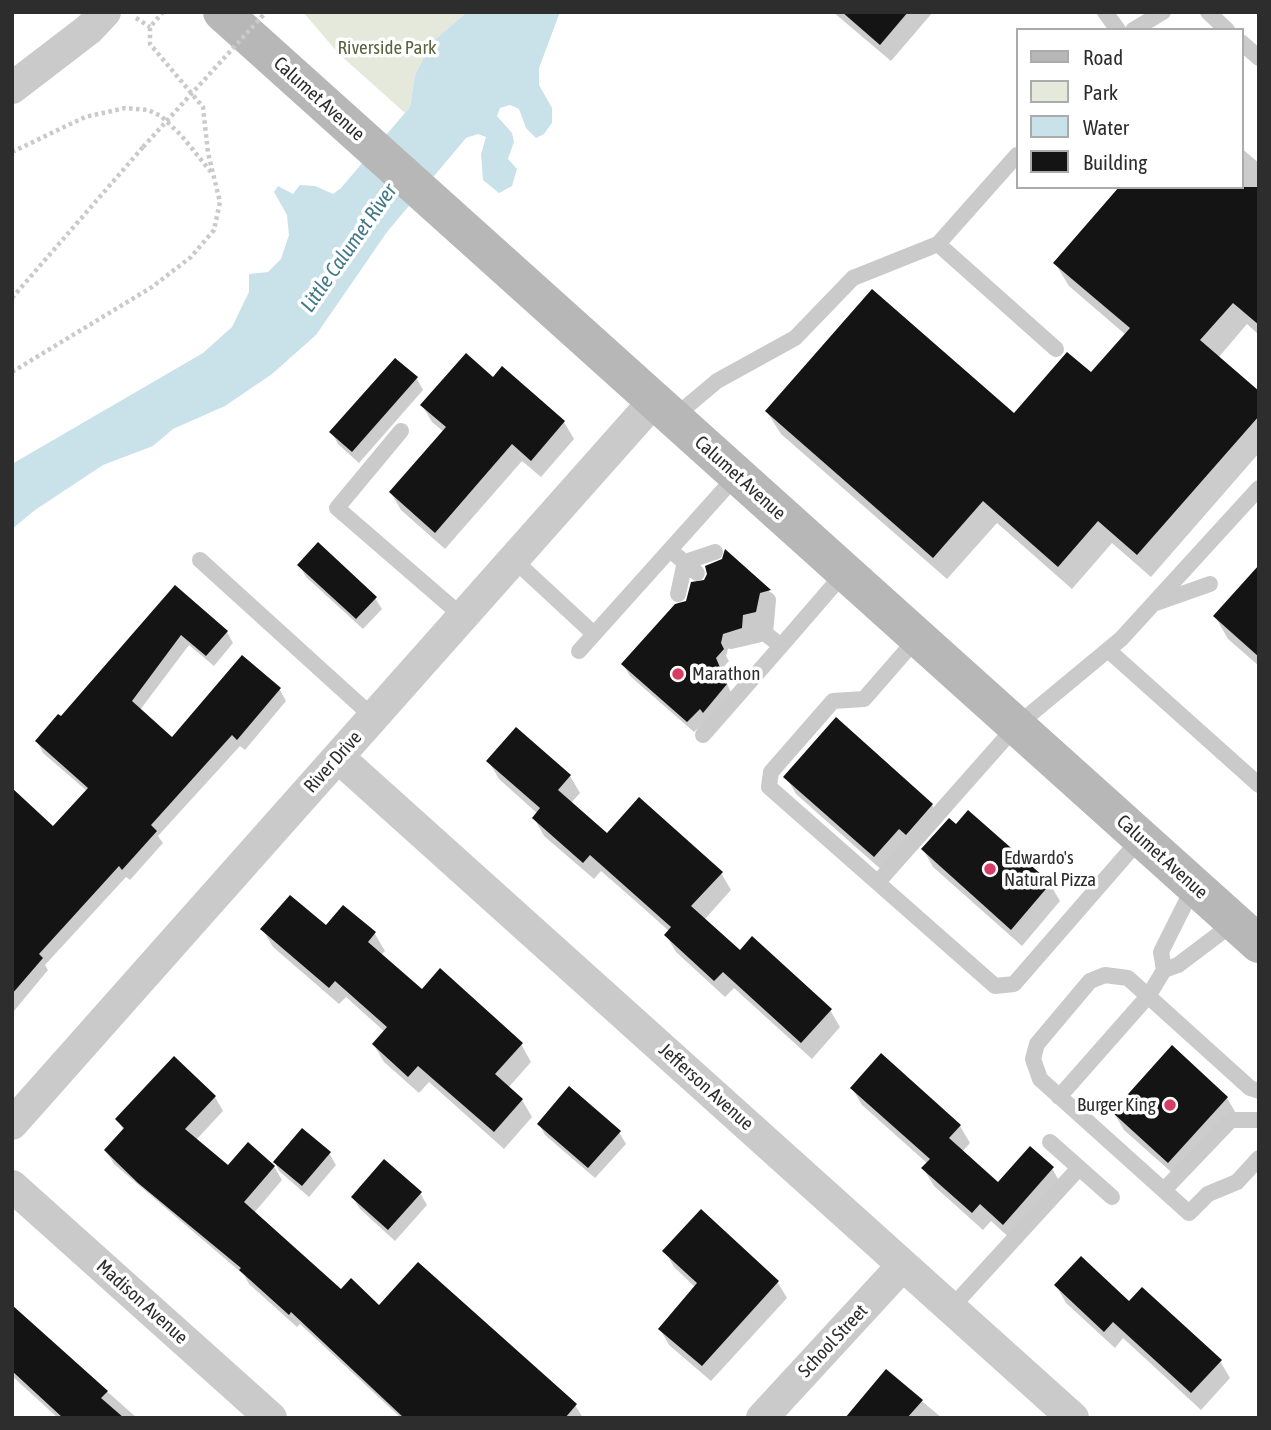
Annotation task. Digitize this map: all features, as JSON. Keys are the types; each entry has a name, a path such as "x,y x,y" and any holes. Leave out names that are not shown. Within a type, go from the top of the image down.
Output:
{"main road":[{"name":"Calumet Avenue","path":"222,12 1247,933"}],"street":[{"path":"12,88 89,29 105,12"},
{"name":"River Drive","path":"12,1124 513,559 664,409"},
{"name":"Jefferson Avenue","path":"338,757 1073,1418"},
{"name":"Madison Avenue","path":"12,1186 271,1418"},
{"name":"School Street","path":"762,1418 903,1265"}],"lane":[{"path":"1105,12 1117,28"},
{"path":"1136,28 1163,12"},
{"path":"1208,12 1225,28"},
{"path":"1243,44 1259,58"},
{"path":"664,409 795,338 853,278 938,244 1016,156"},
{"path":"938,244 1056,349"},
{"path":"401,431 337,508 462,616"},
{"path":"579,651 737,475"},
{"path":"878,882 1016,726 1108,650 1259,488"},
{"path":"670,550 691,568"},
{"path":"678,594 691,568 715,552"},
{"path":"200,559 373,717"},
{"path":"513,559 594,634"},
{"path":"703,734 845,572"},
{"path":"1153,604 1210,584"},
{"path":"765,633 768,600"},
{"path":"751,622 781,646"},
{"path":"731,641 765,633"},
{"path":"918,638 864,699 833,701 771,772 769,787 995,986 1014,984 1141,838"},
{"path":"1108,650 1259,785"},
{"path":"1164,970 1161,952 1194,886"},
{"path":"1059,1097 1149,995 1164,970 1247,933"},
{"path":"1259,1091 1250,1088 1128,978 1105,975 1090,981 1037,1044 1033,1059 1040,1079 1189,1213 1209,1194 1237,1182 1259,1158"},
{"path":"1164,1190 1231,1120 1259,1119"},
{"path":"1050,1142 1112,1197"},
{"path":"951,1308 1079,1168"}],"path":[{"path":"12,373 152,287 191,257 214,230 219,217 218,187 212,173 203,107 150,44 150,27 163,12"},
{"path":"12,298 143,147 266,12"},
{"path":"12,152 85,117 125,108 148,110 161,116 212,173"}],"green space":[{"name":"Riverside Park","path":"303,12 467,12 431,43 415,75 410,107 405,113 339,54"}],"water":[{"name":"Little Calumet River","path":"467,12 560,12 539,68 539,85 552,108 552,123 544,134 536,138 526,128 519,109 510,105 500,108 497,116 512,133 514,142 508,159 517,169 512,186 499,193 483,180 481,154 486,137 478,134 466,138 387,232 316,335 272,374 225,406 173,429 153,446 103,465 35,510 12,529 12,464 203,353 232,327 249,292 249,274 268,272 281,259 289,235 287,215 274,192 278,186 293,194 300,185 315,186 333,194 341,188 410,107 415,75 431,43"}],"building":[{"path":"842,12 908,12 880,45"},
{"path":"1259,187 1259,325 1233,303 1200,340 1259,391 1259,416 1137,555 1098,521 1058,567 983,501 933,558 765,411 872,289 1014,413 1067,352 1091,372 1130,328 1053,263 1117,189"},
{"path":"466,353 493,377 502,366 565,421 531,461 512,444 435,533 389,492 446,427 420,405"},
{"path":"395,358 418,377 352,452 329,432"},
{"path":"318,542 377,597 356,619 297,565"},
{"path":"725,549 771,590 760,593 756,612 743,615 742,628 723,634 721,643 724,649 716,658 727,684 703,713 700,709 687,722 621,664 675,604 686,601 691,582 704,580 707,574 705,566 722,559"},
{"path":"1259,565 1259,657 1213,616"},
{"path":"175,585 228,631 206,656 181,635 132,701 172,737 242,655 281,688 237,740 232,735 151,825 157,831 122,870 119,866 39,954 43,958 12,994 12,788 53,826 88,788 35,741 58,714 61,716"},
{"path":"836,717 933,804 906,835 899,829 874,857 783,777"},
{"path":"516,727 571,775 558,790 607,833 639,797 723,872 691,906 740,950 752,936 832,1009 801,1043 723,972 714,981 664,935 671,927 590,855 583,863 532,818 540,808 486,761"},
{"name":"Edwardo's Natural Pizza","path":"968,810 1051,883 1011,930 921,849 949,818 956,824"},
{"path":"290,895 326,925 343,905 376,932 368,942 422,989 440,968 523,1043 495,1074 523,1099 494,1132 418,1066 408,1077 372,1044 387,1027 335,981 329,988 260,929"},
{"name":"Burger King","path":"1172,1045 1228,1097 1168,1163 1112,1112"},
{"path":"881,1053 961,1125 949,1138 998,1182 1030,1146 1054,1167 1003,1225 980,1204 972,1213 921,1168 930,1159 850,1088"},
{"path":"174,1056 216,1096 185,1129 228,1165 248,1142 275,1166 244,1202 341,1289 351,1278 379,1305 418,1262 577,1404 565,1418 404,1418 291,1312 289,1315 239,1270 241,1268 138,1183 104,1150 124,1128 115,1119"},
{"path":"569,1086 621,1131 588,1168 537,1124"},
{"path":"302,1128 331,1152 302,1186 273,1162"},
{"path":"384,1159 422,1192 388,1230 351,1197"},
{"path":"701,1209 779,1281 702,1366 658,1329 697,1283 662,1251"},
{"path":"1081,1256 1129,1301 1142,1287 1222,1360 1191,1393 1113,1322 1104,1332 1054,1285"},
{"path":"12,1305 108,1391 101,1398 124,1418 63,1418 12,1371"},
{"path":"886,1369 923,1400 907,1418 845,1418"}],"place":[{"name":"Marathon","path":"678,674"},
{"name":"Edwardo's Natural Pizza","path":"990,869"},
{"name":"Burger King","path":"1170,1105"}]}
